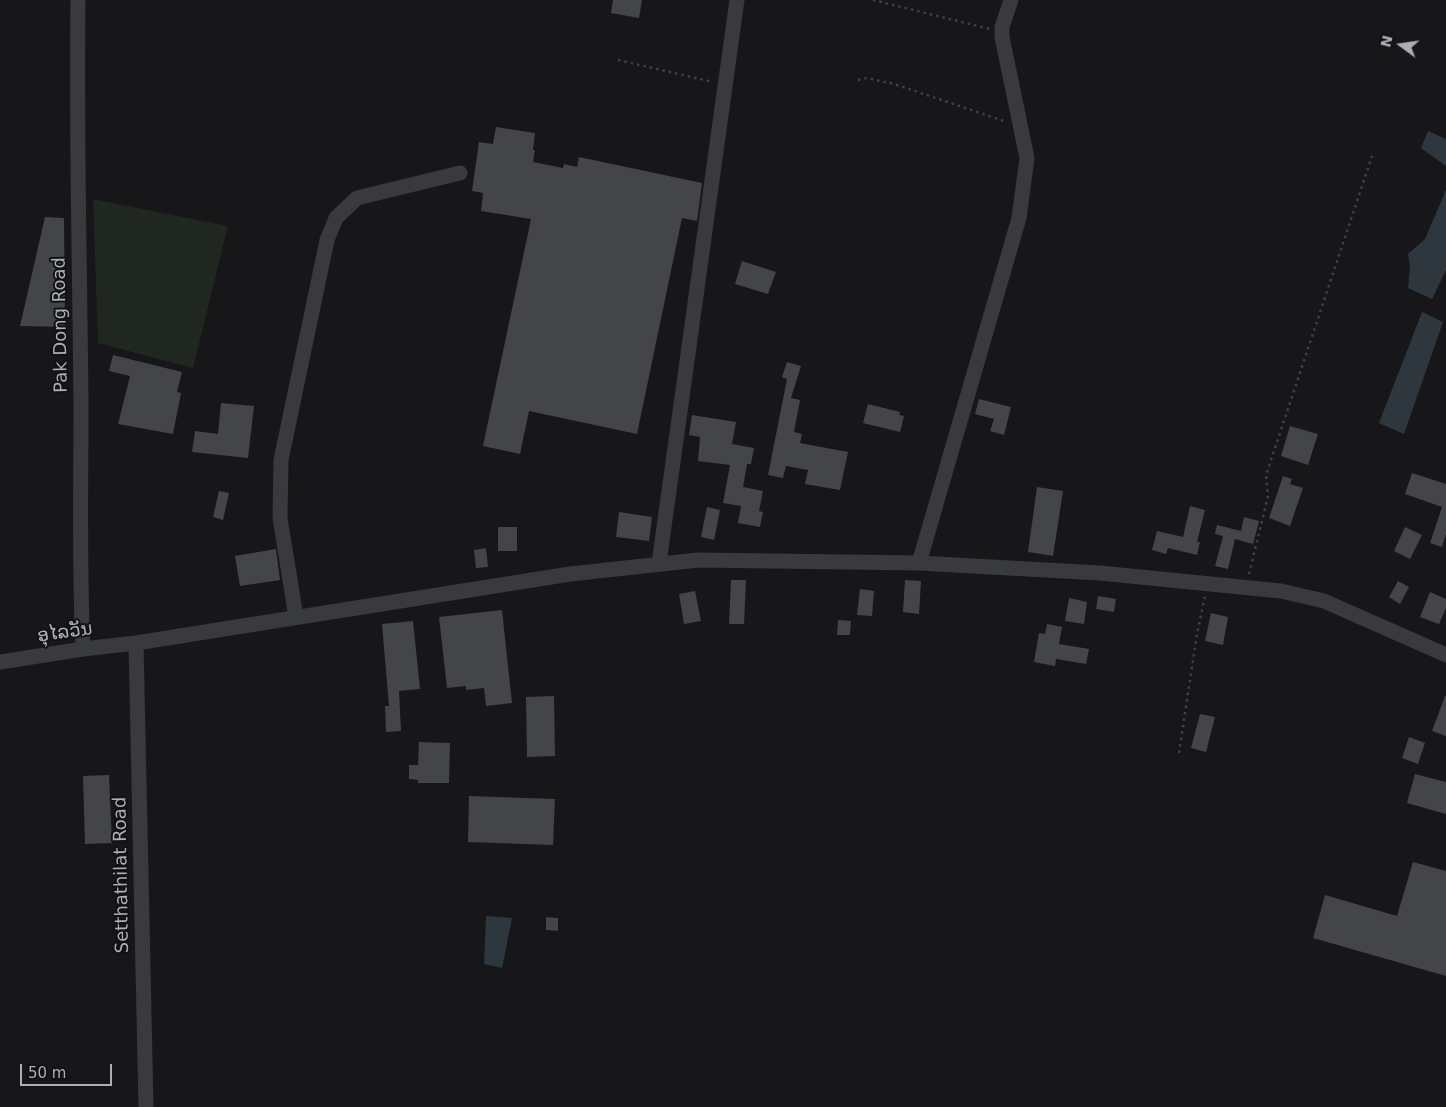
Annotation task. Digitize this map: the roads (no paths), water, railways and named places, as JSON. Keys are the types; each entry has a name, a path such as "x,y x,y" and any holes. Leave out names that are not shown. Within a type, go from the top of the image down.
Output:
{"street":[{"name":"Pak Dong Road","path":"78,0 77,86 81,408 80,602 83,649"},
{"path":"659,563 737,0"},
{"path":"919,563 1019,218 1027,158 1002,37 1002,27 1011,0"},
{"path":"296,616 280,518 281,460 327,240 336,218 357,198 460,173"},
{"name":"ອຸໄລວັນ","path":"0,662 136,643 296,616 570,574 698,560 919,563 1100,573 1281,592 1324,601 1446,655"},
{"name":"Setthathilat Road","path":"136,643 146,1107"}]}
